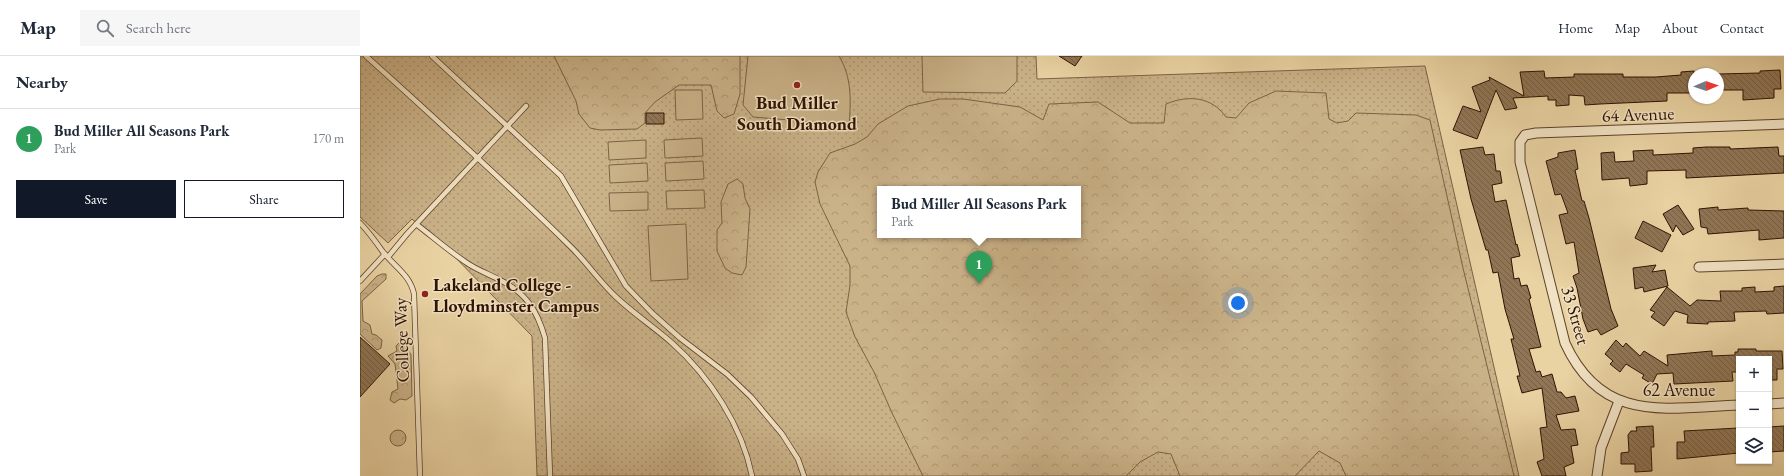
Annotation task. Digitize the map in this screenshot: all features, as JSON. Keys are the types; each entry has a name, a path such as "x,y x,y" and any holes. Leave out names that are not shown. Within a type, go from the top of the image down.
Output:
{"street":[{"name":"64 Avenue","path":"1520,142 1525,135 1536,134 1784,124"},
{"name":"33 Street","path":"1520,142 1520,162 1565,343 1572,359 1584,374 1602,391 1619,401"},
{"path":"1699,267 1784,264"},
{"name":"62 Avenue","path":"1619,401 1640,407 1659,408 1736,405"},
{"path":"1597,476 1601,448 1619,401"},
{"path":"1772,404 1784,403"}],"lane":[{"path":"366,56 478,158 573,249 616,297 673,344 698,370 721,402 736,429 749,462 752,476"},
{"path":"432,56 561,176 626,286 652,313 680,338 728,374 751,397 782,434 798,460 804,476"},
{"path":"360,282 526,106"},
{"name":"College Way","path":"360,223 386,256 404,273 412,284 414,294 420,476"},
{"path":"416,224 468,264 517,290 530,302 540,319 546,338 550,476"}],"green space":[{"path":"360,56 1036,56 1037,79 1425,66 1519,476 537,476 532,336 450,252 412,219 388,243 360,217"},
{"path":"554,56 740,56 740,94 734,114 724,118 717,111 711,85 679,85 655,102 645,113 645,123 637,129 600,130 590,128 579,114 576,101"},
{"name":"Bud Miller South Diamond","path":"748,56 839,56 846,72 850,90 849,125 753,117 743,105"},
{"path":"922,56 1017,56 1017,81 1005,93 923,92"},
{"path":"675,90 702,90 703,119 676,120"},
{"path":"1276,91 1326,93 1329,119 1337,123 1348,121 1356,113 1416,115 1430,120 1463,268 1514,476 1346,476 1340,463 1319,451 1295,476 1180,476 1171,454 1158,452 1140,462 1126,476 923,476 874,372 855,337 846,312 850,285 850,266 820,204 815,182 818,172 830,153 855,144 867,137 878,124 908,106 940,99 963,99 1020,107 1043,120 1049,104 1098,102 1130,123 1164,123 1166,104 1183,99 1199,99 1213,105 1226,117 1236,118 1249,103"},
{"path":"702,138 703,156 665,158 664,140"},
{"path":"646,140 646,158 609,160 608,142"},
{"path":"703,161 704,179 666,181 665,163"},
{"path":"647,163 648,181 610,183 609,165"},
{"path":"737,179 743,184 745,198 750,209 746,267 742,275 732,273 725,268 717,251 717,230 722,223 721,202 728,184"},
{"path":"704,190 705,208 667,209 666,191"},
{"path":"648,192 648,210 610,211 609,193"},
{"path":"686,224 688,279 651,281 648,226"},
{"path":"386,274 386,279 362,301 363,321 370,325 372,334 376,335 382,340 381,348 377,350 360,334 360,294 377,276"},
{"path":"400,342 411,354 412,396 406,400 400,399 394,403 390,400 392,392 398,389 395,364 388,356 397,351 396,346"},
{"path":"398,430 405,435 406,438 401,445 398,446 391,441 390,438 395,431"}],"building":[{"path":"1059,56 1082,56 1075,66"},
{"path":"1780,70 1781,89 1774,89 1774,98 1743,100 1743,90 1724,90 1724,74 1760,73 1760,71"},
{"path":"1544,71 1545,78 1574,77 1574,74 1623,74 1623,77 1656,77 1681,75 1681,72 1688,71 1688,93 1667,93 1667,101 1585,105 1584,96 1569,95 1569,105 1556,106 1556,100 1548,100 1548,96 1513,98 1517,108 1505,110 1496,90 1477,139 1453,130 1463,106 1481,112 1472,87 1490,80 1489,77 1524,96 1520,72"},
{"path":"646,113 664,113 664,124 646,124"},
{"path":"1483,147 1485,155 1494,154 1496,171 1500,171 1502,183 1492,185 1495,202 1506,200 1516,245 1517,244 1520,256 1511,258 1514,279 1519,278 1521,286 1527,285 1531,298 1529,299 1541,347 1529,349 1536,372 1540,371 1542,377 1552,374 1557,392 1561,392 1566,398 1575,396 1579,411 1556,415 1561,430 1575,429 1578,445 1571,446 1574,463 1564,467 1566,476 1542,476 1537,462 1544,459 1540,428 1547,427 1542,388 1522,393 1517,376 1520,376 1511,339 1514,339 1505,309 1498,272 1493,273 1488,250 1486,250 1471,199 1460,150"},
{"path":"1730,147 1730,149 1778,147 1779,156 1784,156 1784,173 1686,178 1686,170 1647,171 1647,184 1630,186 1629,178 1602,180 1601,153 1614,152 1615,162 1634,161 1633,151 1653,150 1653,155 1693,153 1693,148"},
{"path":"1575,150 1578,169 1575,170 1582,201 1584,201 1589,218 1611,309 1618,326 1601,335 1597,329 1588,332 1583,319 1573,276 1579,273 1574,242 1566,244 1559,215 1568,213 1561,194 1555,195 1546,161 1558,157 1558,153"},
{"path":"1678,205 1694,229 1683,235 1676,225 1673,232 1663,214"},
{"path":"1718,207 1718,210 1748,208 1748,210 1784,211 1784,238 1759,240 1759,230 1708,234 1707,228 1701,227 1699,209"},
{"path":"1643,221 1671,235 1662,252 1635,238"},
{"path":"1656,265 1652,272 1665,270 1668,286 1644,292 1643,287 1635,289 1633,268"},
{"path":"1784,286 1784,313 1767,314 1766,311 1734,312 1735,321 1708,322 1708,324 1687,323 1688,315 1675,311 1664,326 1651,317 1655,312 1650,310 1667,287 1690,306 1697,300 1721,301 1720,291 1742,291 1742,288 1755,287 1755,292 1774,291 1774,287"},
{"path":"360,337 390,364 360,397"},
{"path":"1616,340 1623,347 1626,343 1640,356 1644,351 1668,366 1667,355 1712,351 1712,356 1735,355 1735,352 1738,352 1738,349 1782,351 1783,369 1777,369 1777,380 1772,380 1772,356 1736,356 1736,372 1732,372 1733,381 1674,384 1673,373 1657,374 1652,384 1642,378 1644,375 1626,364 1620,372 1610,364 1613,361 1605,354"},
{"path":"1653,426 1654,447 1651,447 1652,471 1635,472 1635,464 1621,464 1621,453 1629,452 1628,435 1631,431 1637,431 1636,427"},
{"path":"1784,426 1784,451 1772,452 1772,427"},
{"path":"1736,428 1736,453 1677,459 1677,442 1685,442 1684,431"}],"place":[{"name":"Bud Miller South Diamond","path":"797,85"},
{"name":"Bud Miller All Seasons Park","path":"979,284"},
{"name":"Lakeland College - Lloydminster Campus","path":"425,294"}]}
